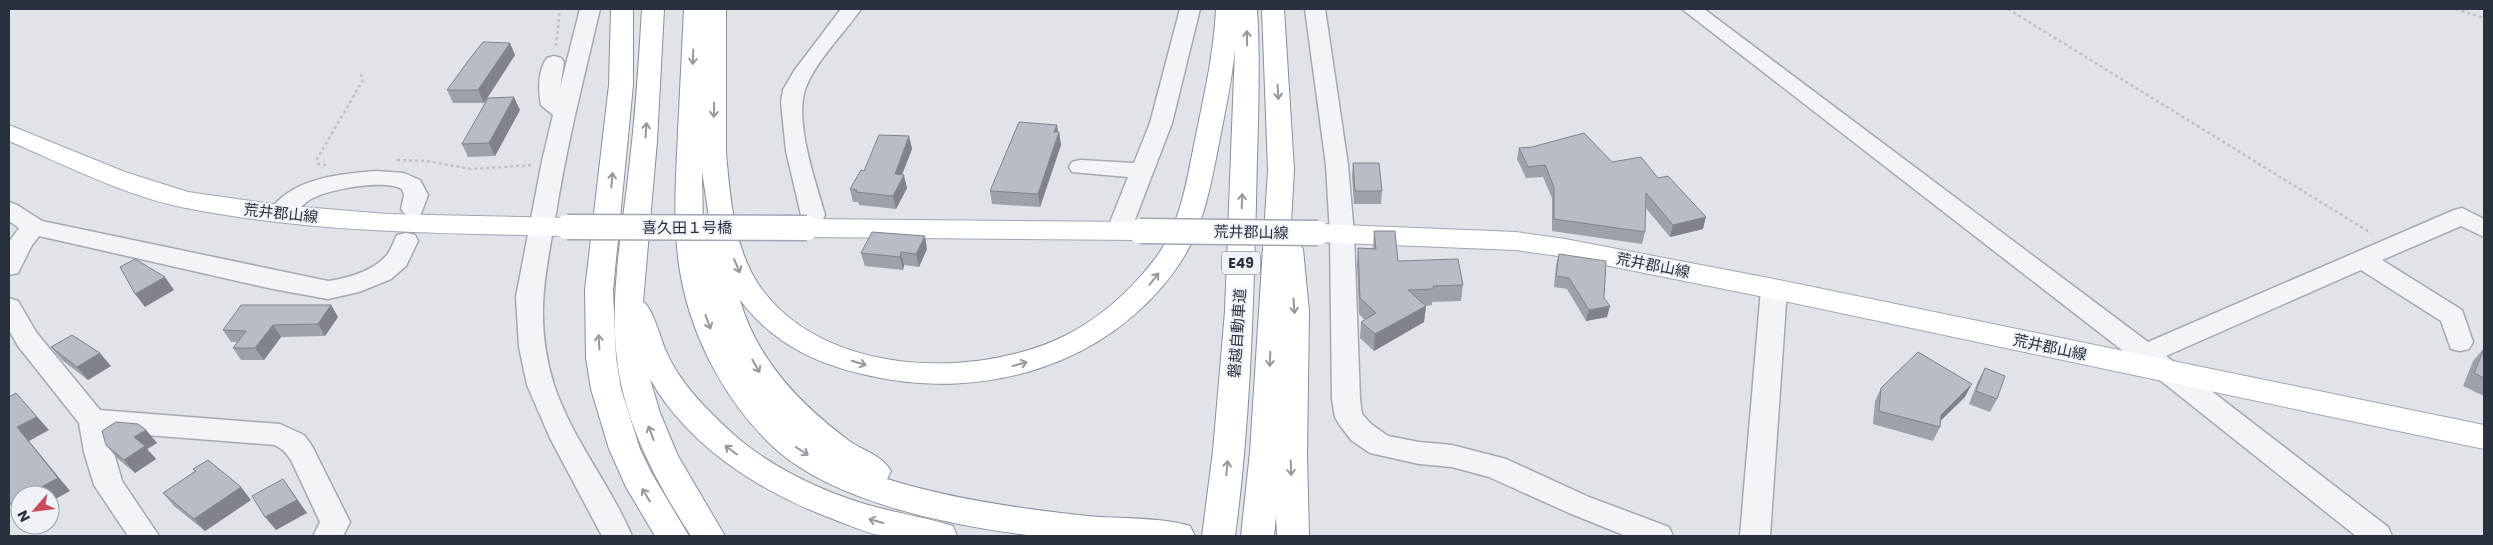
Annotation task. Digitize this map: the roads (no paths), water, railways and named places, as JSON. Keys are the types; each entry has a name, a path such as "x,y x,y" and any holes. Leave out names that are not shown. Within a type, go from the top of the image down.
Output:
{"main road":[{"path":"622,9 621,85 599,290 600,358 612,417 629,464 673,536"},
{"path":"644,9 650,60"},
{"path":"653,9 644,146 630,283 629,344 635,377 647,422 671,476 709,536"},
{"path":"695,9 689,197 693,267 699,294 718,349 747,401 768,426 795,447 862,485 902,498 951,510 1076,529 1178,536"},
{"path":"715,9 714,248 724,294 745,347 759,373 782,402 824,441 853,460 926,492 972,505 1076,529"},
{"path":"713,151 718,199 730,249 748,290 762,310 781,327 806,343 835,356 900,372 969,374 1003,369 1063,349 1115,319 1137,300 1168,262 1193,209 1220,74 1227,9"},
{"name":"磐越自動車道","path":"1220,526 1239,311 1248,68 1246,9"},
{"name":"E49","path":"1259,527 1266,452 1281,170 1273,9"},
{"name":"荒井郡山線","path":"9,132 116,178 185,200 279,214 387,223 554,226"},
{"path":"1281,170 1295,311 1291,454 1293,529"},
{"name":"喜久田１号橋","path":"554,226 807,228"},
{"name":"荒井郡山線","path":"807,228 1330,233 1516,242 1565,248 2155,362 2484,436"},
{"path":"630,283 644,334 667,382 703,425 726,446 770,476 821,503 894,526 940,536"}],"street":[{"path":"590,9 552,163 554,226 529,297 529,321 534,357 541,385 564,438 617,536"},
{"path":"807,228 813,215 794,129 791,98 799,80 851,9"},
{"path":"1129,230 1143,171 1161,123 1190,9"},
{"path":"1316,9 1337,165 1330,233 1349,417 1361,432 1380,445 1419,453 1452,456 1496,466 1579,505 1658,536"},
{"path":"1692,9 2155,362 2377,536"},
{"path":"554,62 549,90 552,105 564,112"},
{"path":"1080,167 1143,171"},
{"path":"279,214 299,196 315,188 391,178 412,185 416,195 413,209"},
{"path":"9,210 34,227 289,284 328,290 356,284 382,273 397,260 406,241"},
{"path":"2155,362 2362,259 2462,216 2484,229"},
{"path":"9,267 22,242 34,227"},
{"path":"2362,259 2453,316 2460,342"},
{"path":"1755,536 1774,288"},
{"path":"9,307 27,339 92,420 98,452 109,485 144,536"},
{"path":"92,420 162,424 205,431 280,435 294,443 302,454 334,522 328,536"}]}
